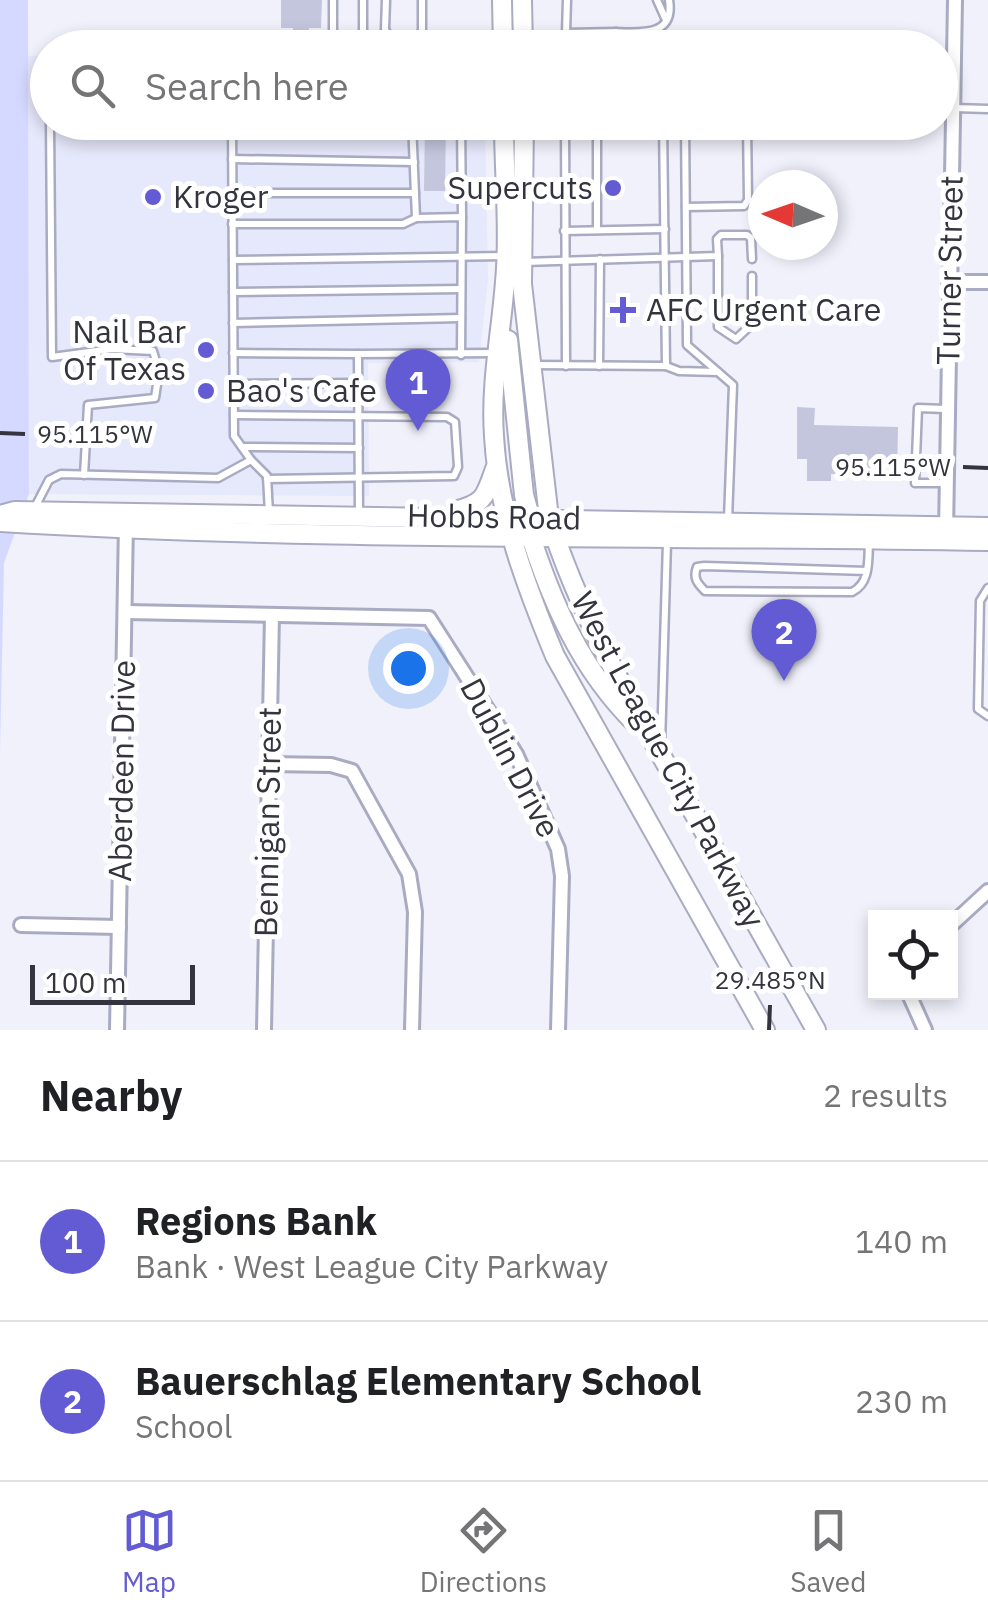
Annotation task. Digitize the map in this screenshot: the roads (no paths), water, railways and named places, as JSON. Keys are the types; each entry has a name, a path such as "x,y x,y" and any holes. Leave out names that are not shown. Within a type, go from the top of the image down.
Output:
{"main road":[{"path":"502,0 502,30"},
{"path":"522,0 523,30"},
{"name":"West League City Parkway","path":"505,140 512,261 532,365 528,517"},
{"name":"West League City Parkway","path":"522,140 512,261 493,397 497,464 528,517 556,538 575,593 609,664 816,1030"},
{"path":"512,261 512,383 528,517 527,538 578,651 617,706 658,751"},
{"path":"436,516 478,504 489,490 497,464"},
{"name":"Hobbs Road","path":"0,518 15,510 126,521 269,514 528,517 667,529 946,533 988,527"},
{"name":"Hobbs Road","path":"0,518 527,538 728,521 869,532"},
{"name":"Hobbs Road","path":"946,533 988,541"},
{"name":"West League City Parkway","path":"527,538 528,591 555,656 765,1030"}],"street":[{"name":"Turner Street","path":"954,30 955,0"},
{"name":"Turner Street","path":"946,533 952,140"},
{"path":"949,282 988,282"},
{"name":"Aberdeen Drive","path":"116,1030 126,521"},
{"name":"Dublin Drive","path":"126,612 428,618 516,754 558,850 562,876 558,1030"},
{"name":"Bennigan Street","path":"264,1030 272,615"},
{"path":"270,764 331,765 352,771 409,874 414,912 412,1030"},
{"path":"958,919 988,892"},
{"path":"21,925 118,927"},
{"path":"912,1000 926,1030"}],"lane":[{"path":"333,0 333,30"},
{"path":"363,0 363,30"},
{"path":"386,0 386,30"},
{"path":"422,0 422,30"},
{"path":"566,0 566,30"},
{"path":"656,0 666,20"},
{"path":"659,30 670,14 669,0"},
{"path":"958,108 988,109"},
{"path":"50,140 52,357 112,349 152,351 158,371 155,398 88,405 84,474"},
{"path":"232,140 234,436 267,479 269,514"},
{"path":"413,140 416,218"},
{"path":"461,140 461,355"},
{"path":"565,140 566,366"},
{"path":"597,140 597,230"},
{"path":"664,140 666,366"},
{"path":"685,140 687,345 733,384 728,521"},
{"path":"686,207 744,206 748,200 747,140"},
{"path":"232,159 414,162"},
{"path":"232,193 415,193"},
{"path":"232,224 403,224 416,218 462,217"},
{"path":"564,231 665,229"},
{"path":"748,236 721,234 717,239 718,327 736,339 752,324 752,276"},
{"path":"233,260 666,260 718,256"},
{"path":"599,366 600,259"},
{"path":"233,292 461,289"},
{"path":"233,323 461,318"},
{"path":"234,353 498,353"},
{"path":"358,354 359,515"},
{"path":"532,365 666,366 679,372 718,372"},
{"path":"234,384 358,384"},
{"path":"946,483 914,483 918,408 947,410"},
{"path":"234,415 358,415 451,418 455,422 458,467 456,474 450,476 267,479"},
{"path":"242,446 358,448"},
{"path":"32,511 49,480 62,474 218,478 251,460"},
{"path":"658,751 667,529"},
{"path":"867,571 704,566 697,567 695,574 705,591 852,592 864,583 867,571 869,532"},
{"path":"988,588 980,601 978,709 988,716"}],"place":[{"name":"Supercuts","path":"613,188"},
{"name":"Kroger","path":"153,197"},
{"name":"AFC Urgent Care","path":"623,310"},
{"name":"Nail Bar Of Texas","path":"206,350"},
{"name":"Bao's Cafe","path":"206,391"},
{"name":"Regions Bank","path":"418,431"},
{"name":"Bauerschlag Elementary School","path":"784,681"}]}
